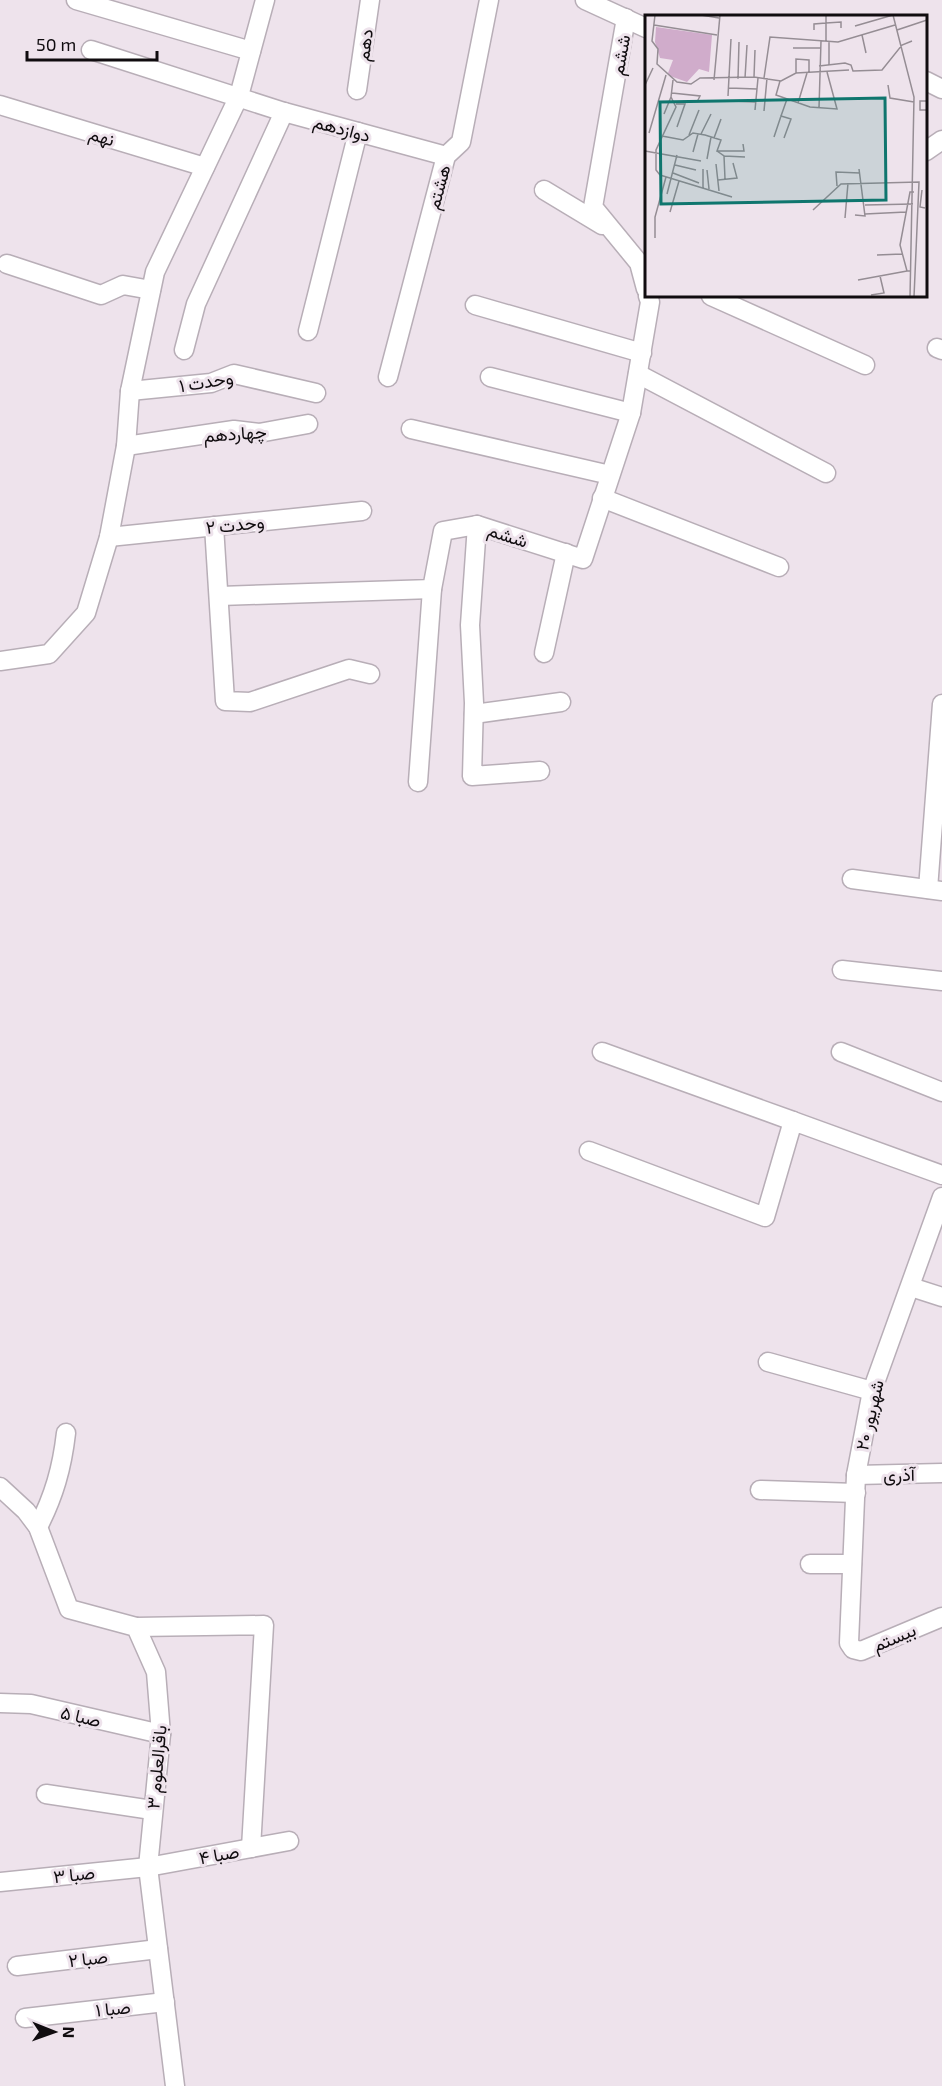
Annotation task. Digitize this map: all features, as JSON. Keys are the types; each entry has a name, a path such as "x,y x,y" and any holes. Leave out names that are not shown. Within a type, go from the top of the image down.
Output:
{"street":[{"path":"76,0 251,51"},
{"path":"0,661 49,654 86,613 109,537 126,446 130,391 155,272 238,96 265,0"},
{"name":"دهم","path":"357,90 370,0"},
{"name":"هشتم","path":"388,377 446,156 462,142 489,0"},
{"path":"585,0 645,28"},
{"name":"ششم","path":"626,18 593,207 643,265 645,281"},
{"name":"دوازدهم","path":"91,50 284,112 446,156"},
{"path":"927,82 942,89"},
{"name":"نهم","path":"0,105 205,167"},
{"path":"184,350 196,304 284,112"},
{"path":"308,331 358,132"},
{"path":"927,150 942,140"},
{"path":"544,190 614,233"},
{"path":"7,264 101,295 123,285 151,290"},
{"path":"544,653 566,553 583,558 631,413 651,302 648,297"},
{"path":"713,297 865,365"},
{"path":"475,305 642,353"},
{"name":"وحدت ۱","path":"130,391 211,383 234,374 316,393"},
{"path":"638,374 826,473"},
{"path":"490,377 631,413"},
{"name":"چهاردهم","path":"126,446 234,430 259,433 308,424"},
{"path":"411,429 610,475"},
{"path":"602,498 779,567"},
{"name":"وحدت ۲","path":"109,537 362,511"},
{"path":"418,782 432,589 442,531 477,525"},
{"name":"ششم","path":"540,771 472,776 474,714 470,625 477,525 566,553"},
{"path":"214,526 225,701 250,702 349,669 370,674"},
{"path":"220,596 432,589"},
{"path":"474,714 561,702"},
{"path":"852,879 935,890 942,704"},
{"path":"842,970 942,981"},
{"path":"602,1052 942,1175"},
{"path":"841,1052 942,1092"},
{"path":"589,1151 765,1217 794,1121"},
{"name":"شهریور ۲۰","path":"849,1642 856,1484 872,1391 942,1197"},
{"path":"911,1287 942,1297"},
{"path":"768,1362 872,1391"},
{"path":"38,1527 53,1496 63,1464 66,1433"},
{"name":"آذری","path":"760,1490 856,1484 942,1473"},
{"path":"0,1487 26,1510 38,1527 69,1609 136,1627 264,1625 251,1848"},
{"path":"810,1564 852,1564"},
{"name":"بیستم","path":"849,1642 853,1649 861,1651 942,1617"},
{"name":"باقرالعلوم ۳","path":"136,1627 156,1672 162,1734 152,1810 148,1867 175,2086"},
{"name":"صبا ۵","path":"0,1703 31,1704 162,1734"},
{"path":"46,1794 152,1810"},
{"name":"صبا ۴","path":"148,1867 289,1841"},
{"name":"صبا ۳","path":"0,1882 148,1867"},
{"name":"صبا ۲","path":"17,1966 158,1949"},
{"name":"صبا ۱","path":"25,2018 165,2002"}]}
